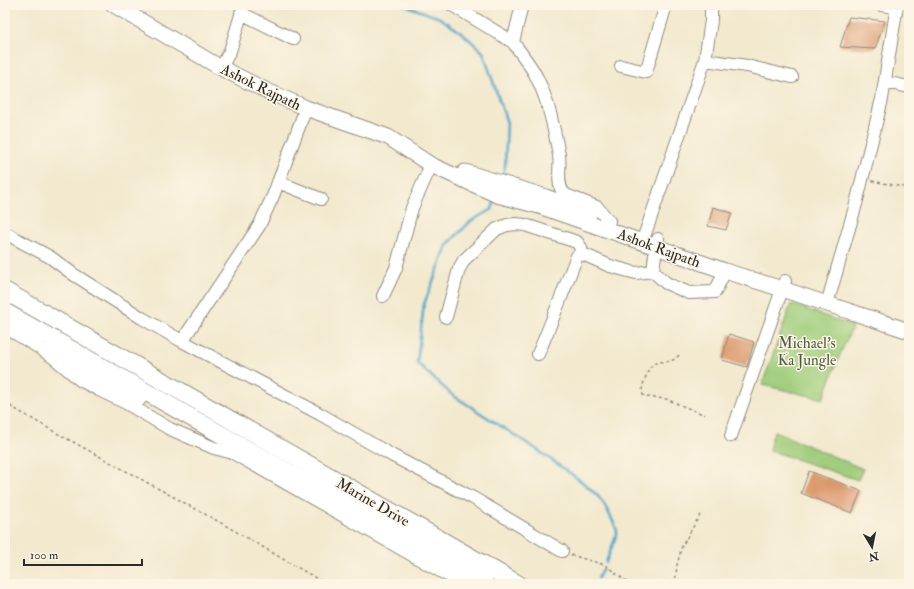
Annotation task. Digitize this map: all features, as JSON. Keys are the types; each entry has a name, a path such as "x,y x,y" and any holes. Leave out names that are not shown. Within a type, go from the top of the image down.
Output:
{"highway":[{"path":"5,281 38,298 70,320 99,346"},
{"path":"5,291 99,346 216,425"},
{"path":"5,312 28,324 50,345 73,363 97,378 160,408 216,425"},
{"name":"Marine Drive","path":"216,425 485,584"},
{"name":"Marine Drive","path":"216,425 518,584"}],"main road":[{"name":"Ashok Rajpath","path":"114,5 221,68 267,91 306,108 388,137 432,165 470,179 609,221 648,239"},
{"name":"Ashok Rajpath","path":"415,154 434,158 470,179"},
{"name":"Ashok Rajpath","path":"541,201 681,251 828,300 909,332"},
{"name":"Ashok Rajpath","path":"681,251 725,271 784,285"},
{"name":"Ashok Rajpath","path":"828,300 909,322"}],"street":[{"path":"452,5 513,42 536,77 550,114 559,157 560,186 562,192 566,195 598,207 609,221"},
{"path":"513,42 522,5"},
{"path":"621,66 646,72 666,5"},
{"path":"711,5 711,21 705,60 648,239 653,271 666,283 689,293 715,292 725,271"},
{"path":"828,300 862,179 882,99 897,6 881,5"},
{"path":"221,68 230,51 242,9 293,39"},
{"path":"705,60 746,66 792,77"},
{"path":"885,82 909,88"},
{"path":"182,341 259,226 273,196 306,108"},
{"path":"383,296 396,268 412,208 432,165"},
{"path":"278,182 321,198"},
{"path":"446,317 459,269 464,260 497,229 512,225 525,225 577,242 581,248 580,254 577,256 538,354"},
{"path":"5,233 50,256 73,274 142,318 182,341 320,414 393,456 473,498 562,551"},
{"path":"580,254 610,266 636,273 653,271"},
{"path":"731,436 784,285"},
{"path":"5,327 54,358 80,380 126,403 170,428 214,448 233,453 463,584"}],"path":[{"path":"862,179 909,188"},
{"path":"679,355 673,360 656,362 652,364 642,390 643,395 647,397 666,399 705,414"},
{"path":"5,403 223,524 326,584"},
{"path":"676,584 677,565 682,546 700,514"},
{"path":"562,551 573,556 605,565 630,584"}],"green space":[{"name":"Michael's Ka Jungle","path":"791,304 853,326 841,352 823,399 762,385"},
{"path":"774,431 863,469 858,480 769,450"}],"building":[{"path":"849,17 885,21 875,49 840,47"},
{"path":"713,207 732,213 726,230 708,226"},
{"path":"729,334 754,342 747,367 722,360"},
{"path":"809,471 861,491 852,513 801,493"}],"waterway":[{"path":"404,5 440,18 462,33 483,52 507,123 505,167 502,178"},
{"path":"495,200 492,209 471,221 448,244 424,304 417,363 451,394 536,449 581,481 597,495 604,504 617,531 606,562"},
{"path":"598,578 603,569"}]}
